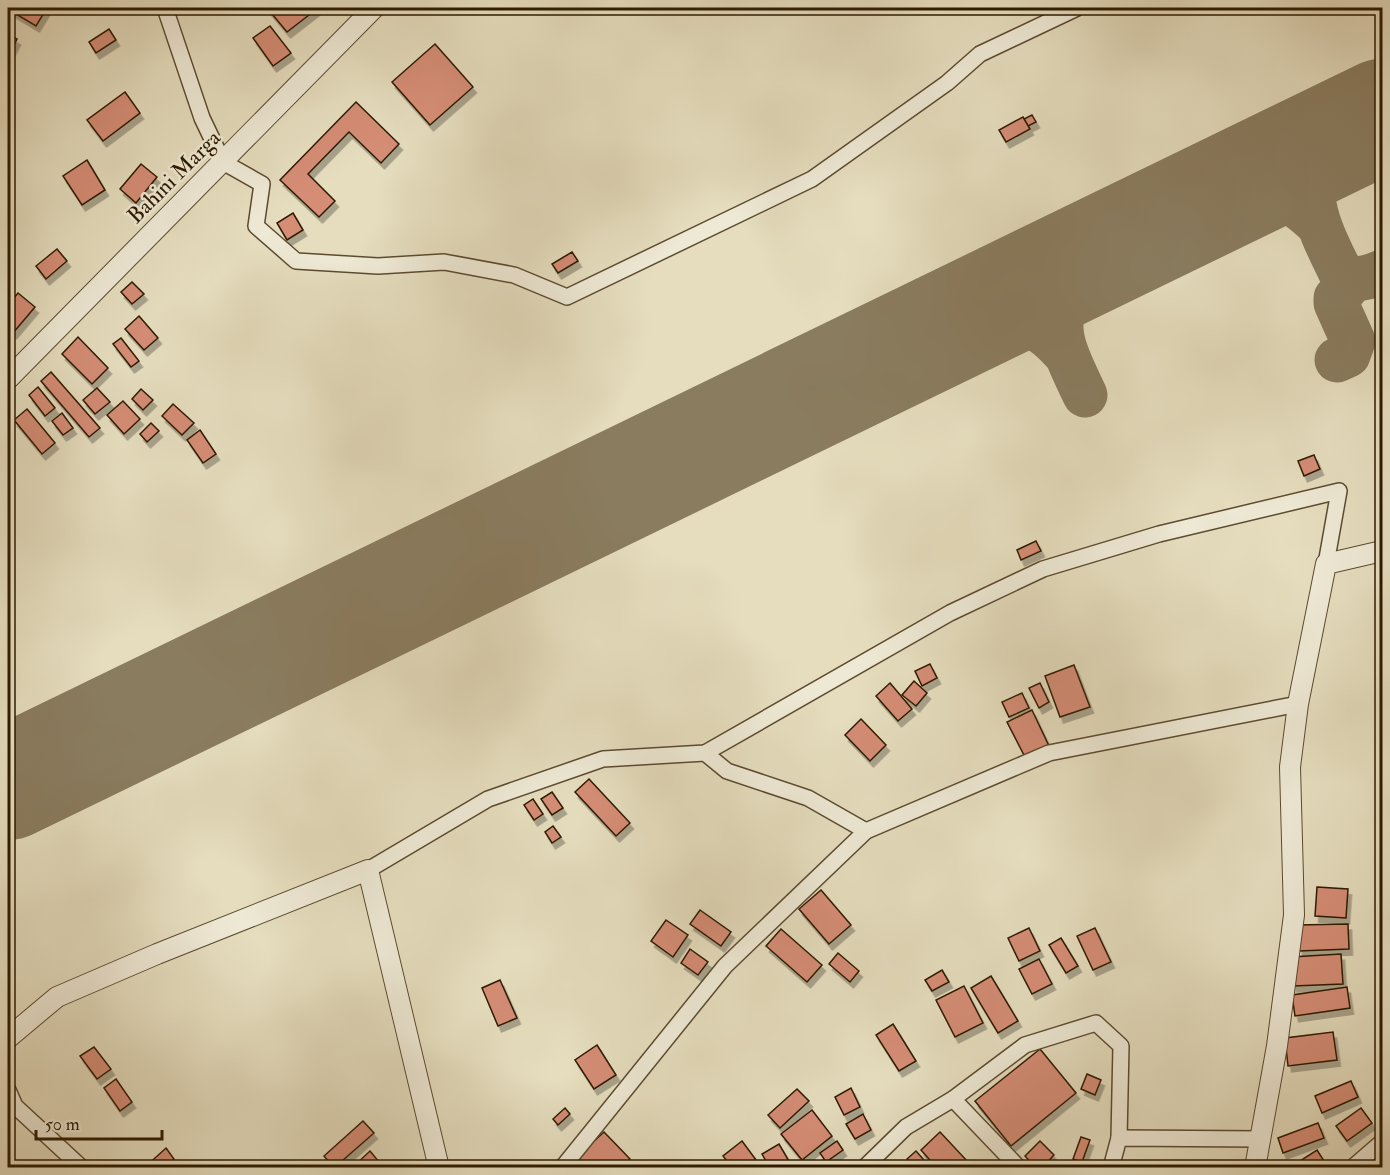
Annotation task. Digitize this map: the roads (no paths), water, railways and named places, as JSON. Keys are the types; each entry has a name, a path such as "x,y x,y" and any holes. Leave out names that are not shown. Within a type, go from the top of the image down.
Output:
{"street":[{"path":"165,8 202,118 223,162 262,184 256,226 296,261 378,266 444,262 514,275 567,297 812,179 947,83 980,54 1077,8"},
{"name":"Bahini Marga","path":"8,379 374,8"},
{"path":"8,1038 57,997 157,954 368,870 488,799 603,759 705,753 950,613 1043,568 1159,534 1339,491 1298,704 1290,767 1294,915 1277,1046 1255,1167"},
{"path":"1326,564 1383,551"},
{"path":"562,1167 724,966 866,831 1048,753 1298,704"},
{"path":"705,753 727,771 808,798 866,831"},
{"path":"368,870 438,1167"},
{"path":"864,1167 906,1127 952,1100 1025,1045 1096,1023 1121,1046 1119,1138 1111,1167"},
{"path":"8,1090 15,1106 82,1167"},
{"path":"952,1100 1019,1167"},
{"path":"1119,1138 1261,1140"},
{"path":"1352,1167 1383,1142"}]}
